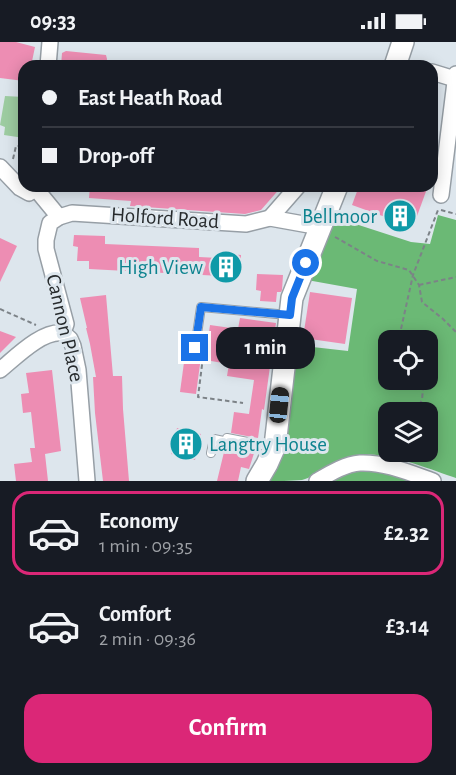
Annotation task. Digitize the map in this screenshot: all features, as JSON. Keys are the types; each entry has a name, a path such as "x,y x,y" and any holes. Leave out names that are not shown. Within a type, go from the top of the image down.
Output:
{"street":[{"path":"48,60 50,42"},
{"path":"401,60 403,42"},
{"path":"438,74 455,79"},
{"path":"440,202 456,74"},
{"path":"4,171 18,186"},
{"path":"41,192 59,217"},
{"path":"270,218 292,192"},
{"path":"257,481 273,450 292,298 335,192"},
{"name":"Holford Road","path":"59,217 72,213 83,213 246,224 270,218 320,227"},
{"name":"Cannon Place","path":"59,217 50,223 46,249 66,324 58,333 70,339 78,370 87,481"},
{"path":"0,370 42,336 58,333"},
{"path":"317,481 350,465 360,463 383,465 433,481"}],"lane":[{"path":"195,348 201,307 290,315"},
{"path":"227,438 273,450"},
{"path":"210,453 214,439 240,445"},
{"path":"250,447 273,450"}],"path":[{"path":"4,171 18,146"},
{"path":"402,330 413,275 440,202 456,214"},
{"path":"320,227 377,261 409,270 419,285 423,302 456,332"},
{"path":"419,285 456,278"},
{"path":"0,309 58,333"},
{"path":"195,348 203,356 198,397 243,403"}],"green space":[{"path":"5,96 18,97 18,137 4,135 5,127 0,125"},
{"path":"438,215 456,220 456,478 409,462 438,462 438,402 378,402 378,456 362,455 346,459 302,480 265,481 286,344 348,351 357,289 307,280 331,216 411,242 430,244"},
{"path":"367,468 376,468 409,481 331,481"}],"building":[{"path":"0,42 16,42 35,47 32,60 18,60 18,80 0,78"},
{"path":"66,51 106,55 107,60 61,60 62,53"},
{"path":"90,192 277,192 261,210 245,214 130,206 131,201 89,198"},
{"name":"Bellmoor","path":"357,192 426,192 413,227 352,205"},
{"path":"74,235 105,236 105,244 199,248 199,257 219,258 219,253 241,255 240,277 89,269 89,261 77,261 78,247 73,246"},
{"path":"0,238 17,246 0,282"},
{"path":"257,274 283,275 282,290 277,292 276,302 260,301 261,291 256,290"},
{"path":"310,292 352,298 345,344 303,338"},
{"path":"106,295 113,376 122,376 129,481 103,481 95,413 93,377 96,377 80,298"},
{"path":"240,318 276,323 258,438 231,433 234,412 249,414 254,380 227,376 229,364 205,360 210,325 238,329"},
{"path":"0,331 16,337 0,353"},
{"path":"185,355 201,357 196,394 180,392"},
{"path":"52,370 61,451 45,454 48,481 16,481 14,464 32,462 30,448 35,448 31,412 23,413 21,394 29,393 26,373"},
{"name":"Langtry House","path":"177,428 201,434 195,460 171,454"},
{"path":"238,446 255,450 249,469 241,467 238,481 217,481 225,448 234,449"}],"place":[{"name":"Bellmoor","path":"400,216"},
{"name":"High View","path":"226,267"},
{"name":"Langtry House","path":"186,444"}],"route":[{"path":"195,348 201,307 290,315 292,298 306,263"}]}
